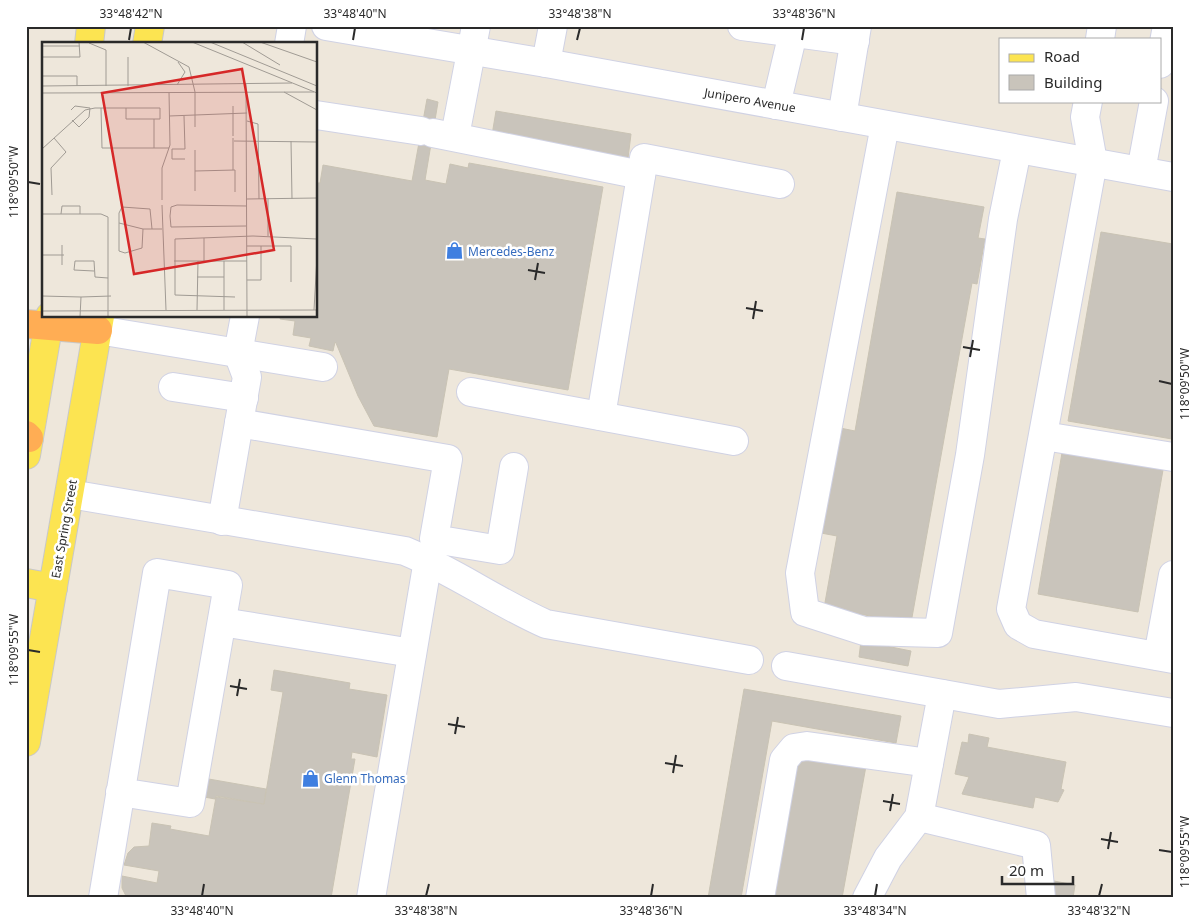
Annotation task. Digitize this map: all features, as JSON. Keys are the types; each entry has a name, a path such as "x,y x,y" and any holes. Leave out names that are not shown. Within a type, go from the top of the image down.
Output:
{"highway":[{"path":"41,323 99,323"}],"main road":[{"path":"89,42 92,26"},
{"path":"147,42 150,26"},
{"path":"27,443 41,323"},
{"name":"East Spring Street","path":"26,742 33,665 53,588 99,323"},
{"path":"26,583 53,588"}],"street":[{"path":"289,42 292,26"},
{"path":"546,63 553,26"},
{"path":"742,26 793,33 856,34 842,117"},
{"path":"1162,53 1167,26"},
{"name":"Junipero Avenue","path":"337,27 474,39 546,63 1173,177"},
{"path":"776,105 793,33"},
{"path":"436,133 474,39"},
{"path":"1088,102 1085,117 1093,162 1011,609 1018,625 1034,634 1165,658 1173,575"},
{"path":"1141,171 1154,102"},
{"path":"318,115 436,133 641,175"},
{"path":"885,125 800,572 805,612 864,631 938,633 970,455 1003,219 1017,150"},
{"path":"601,416 644,158 780,184"},
{"path":"222,521 247,377 238,353 244,318"},
{"path":"99,323 238,353 323,367"},
{"path":"173,386 241,410 448,459 434,539 500,550 514,467"},
{"path":"471,392 734,441"},
{"path":"1044,436 1173,457"},
{"path":"70,494 405,551 428,560 546,624 749,660"},
{"path":"371,898 428,560"},
{"path":"103,898 120,792 157,573 228,585 190,803 120,792"},
{"path":"222,622 412,653"},
{"path":"786,666 999,704 1076,698 1173,713"},
{"path":"867,898 888,858 919,817 942,694"},
{"path":"760,898 784,760 794,748 807,746 929,763"},
{"path":"919,817 1036,845 1041,898"}],"building":[{"name":"Mercedes-Benz","path":"427,99 438,102 425,180 446,184 450,164 468,168 469,163 603,187 568,390 449,369 437,437 374,426 358,396 336,343 333,351 309,346 311,338 293,335 295,321 280,319 318,318 318,183 320,183 323,165 412,181"},
{"path":"496,111 631,134 628,158 492,135"},
{"path":"897,192 984,207 978,238 985,239 977,284 972,283 911,623 824,608 837,536 821,533 840,428 855,431"},
{"path":"1101,232 1173,244 1172,439 1068,421"},
{"path":"1062,453 1163,470 1138,612 1038,594"},
{"path":"861,641 911,651 908,666 859,657"},
{"name":"Glenn Thomas","path":"274,670 350,683 349,689 387,695 377,757 352,752 351,759 355,759 331,898 127,898 122,888 122,876 157,883 159,871 124,865 128,853 134,847 149,846 152,823 171,826 170,829 209,836 216,797 264,804 283,692 271,690"},
{"path":"744,689 901,716 896,743 772,721 741,898 708,898"},
{"path":"969,734 989,738 987,747 1066,762 1061,789 1064,790 1058,802 1035,797 1033,808 962,794 969,777 955,774 962,742 968,743"},
{"path":"799,755 866,766 842,898 774,898"},
{"path":"203,778 266,789 264,804 216,796 215,799 199,796"},
{"path":"1054,881 1075,885 1073,898 1051,898"}],"place":[{"name":"Mercedes-Benz","path":"454,251"},
{"name":"Glenn Thomas","path":"310,778"}]}
